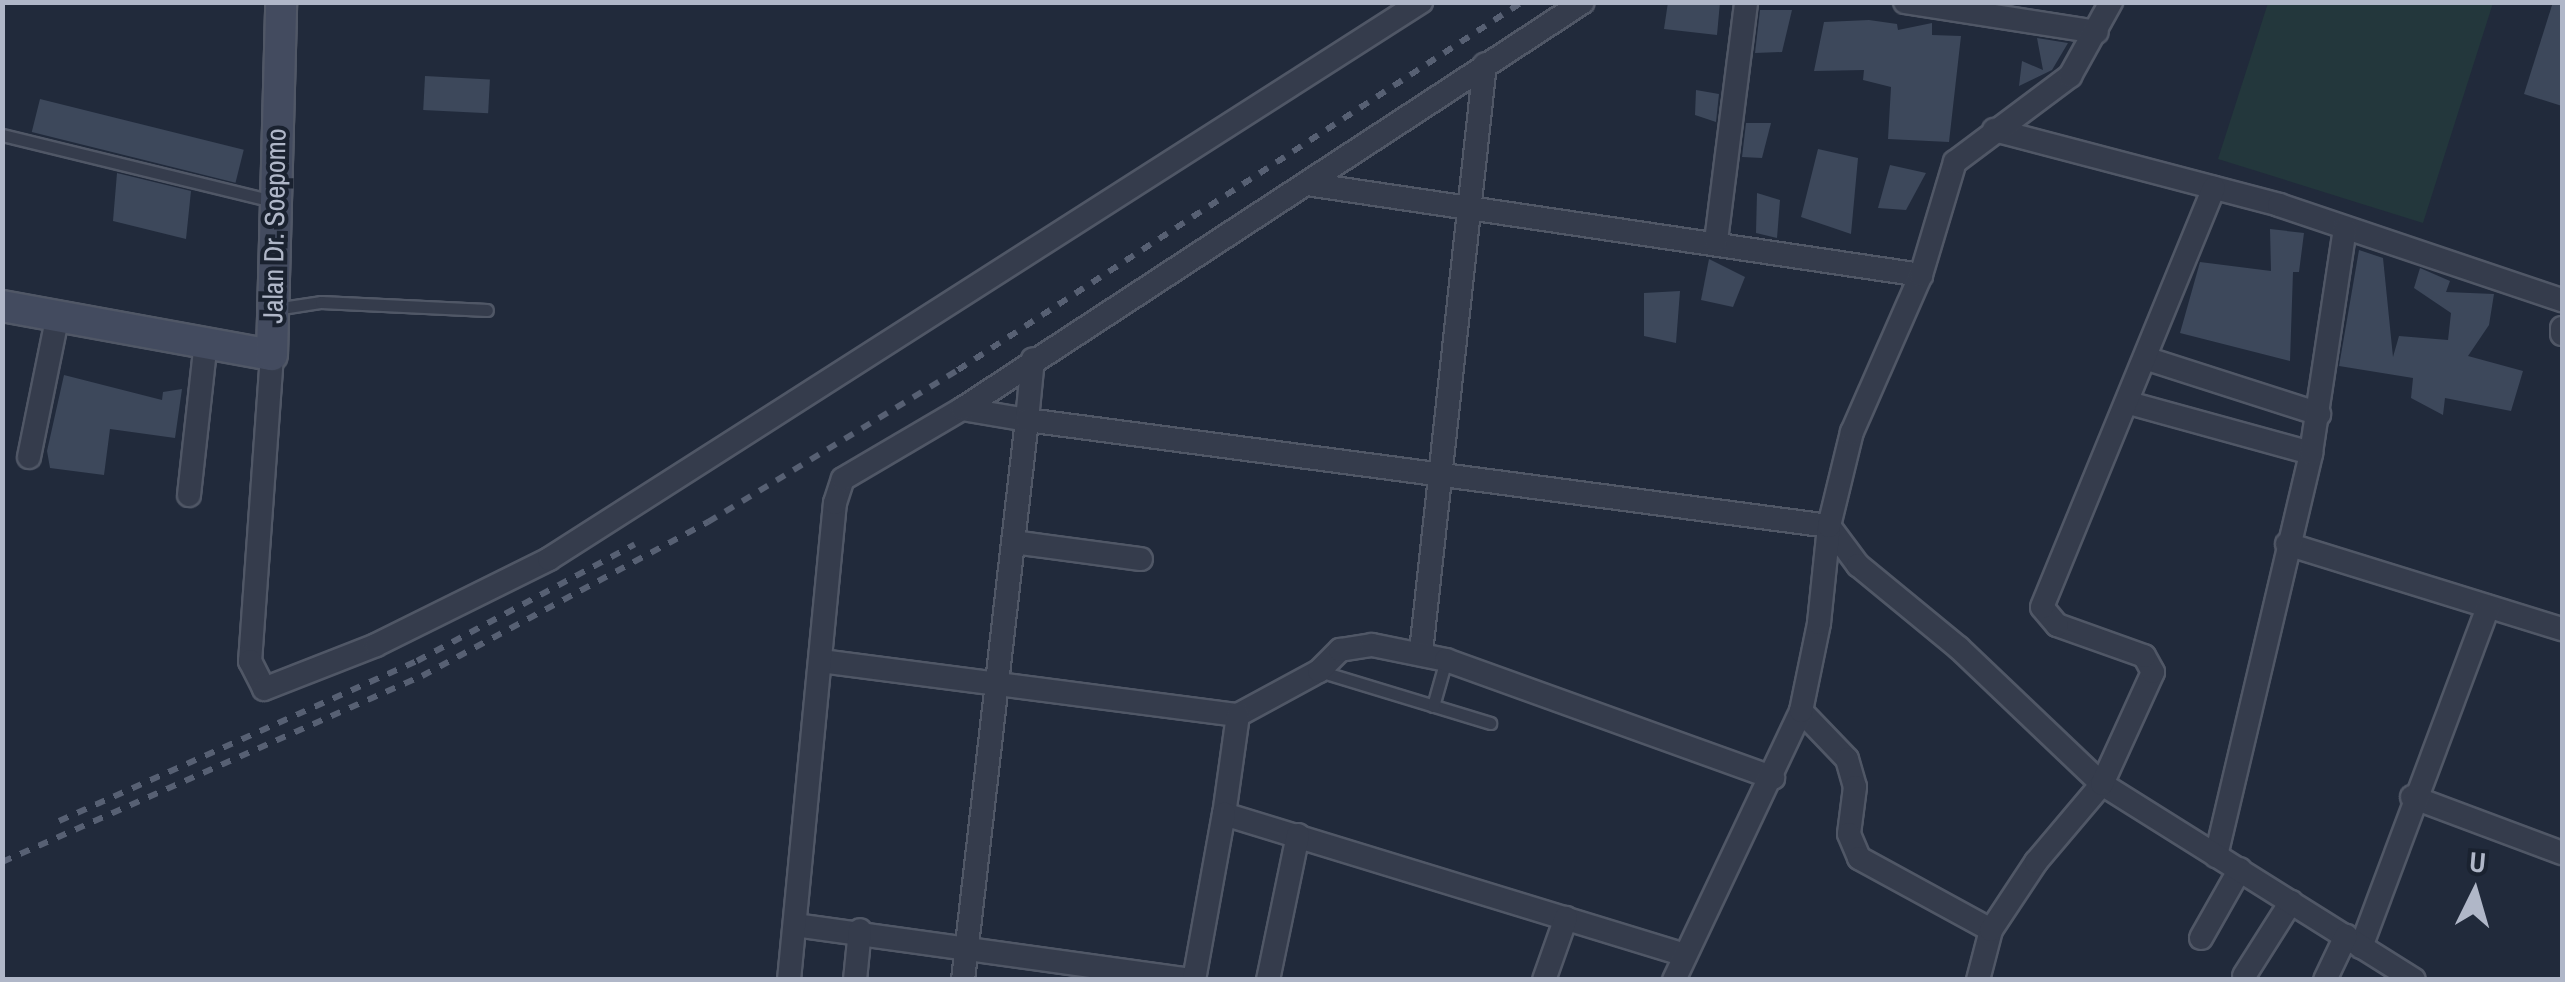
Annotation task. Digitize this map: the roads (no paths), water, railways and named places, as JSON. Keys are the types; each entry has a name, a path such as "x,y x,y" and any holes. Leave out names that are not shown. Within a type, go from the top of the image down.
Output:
{"street":[{"name":"Jalan Dr. Soepomo","path":"2,306 272,355 272,201 281,2"},
{"path":"272,355 250,661 264,689 376,645 549,559 1421,2"},
{"path":"789,980 837,490 853,470 962,409 1582,2"},
{"path":"1716,242 1746,2"},
{"path":"1905,2 2097,32"},
{"path":"1674,980 1773,778 1801,711 1819,623 1829,526 1852,432 1921,275 1955,162 1994,130 2051,96 2097,32 2111,2"},
{"path":"1420,652 1485,64"},
{"path":"1994,130 2214,188 2562,300"},
{"path":"1306,184 1921,275"},
{"path":"1978,980 1991,930 2036,862 2102,784 2148,684 2151,663 2057,625 2042,607 2148,359 2214,188"},
{"path":"2216,856 2311,453 2345,229"},
{"path":"29,457 58,314"},
{"path":"189,495 206,340"},
{"path":"963,980 1033,359"},
{"path":"2148,359 2319,414"},
{"path":"2129,403 2311,453"},
{"path":"962,409 1829,526 1858,565 1959,648 2102,784 2414,980"},
{"path":"1013,542 1141,559"},
{"path":"2287,544 2562,630"},
{"path":"2325,980 2354,941 2488,607"},
{"path":"821,661 1238,715 1319,671 1356,644 1420,652 1446,660 1773,778"},
{"path":"1801,711 1847,759 1855,787 1849,834 1859,858 1991,930"},
{"path":"795,926 860,930 967,950 1193,980 1238,715"},
{"path":"2412,797 2562,852"},
{"path":"1224,814 1685,955"},
{"path":"1268,980 1298,835"},
{"path":"2201,938 2240,868"},
{"path":"2244,976 2291,902"},
{"path":"1544,980 1566,918"},
{"path":"855,980 860,930"}],"lane":[{"path":"2,135 272,201"},
{"path":"275,309 321,302 488,310"},
{"path":"1433,706 1446,660"},
{"path":"1319,671 1490,723"}],"railway":[{"path":"2,862 422,676 708,522 958,370 1522,2"},
{"path":"59,821 417,661 635,544"}]}
